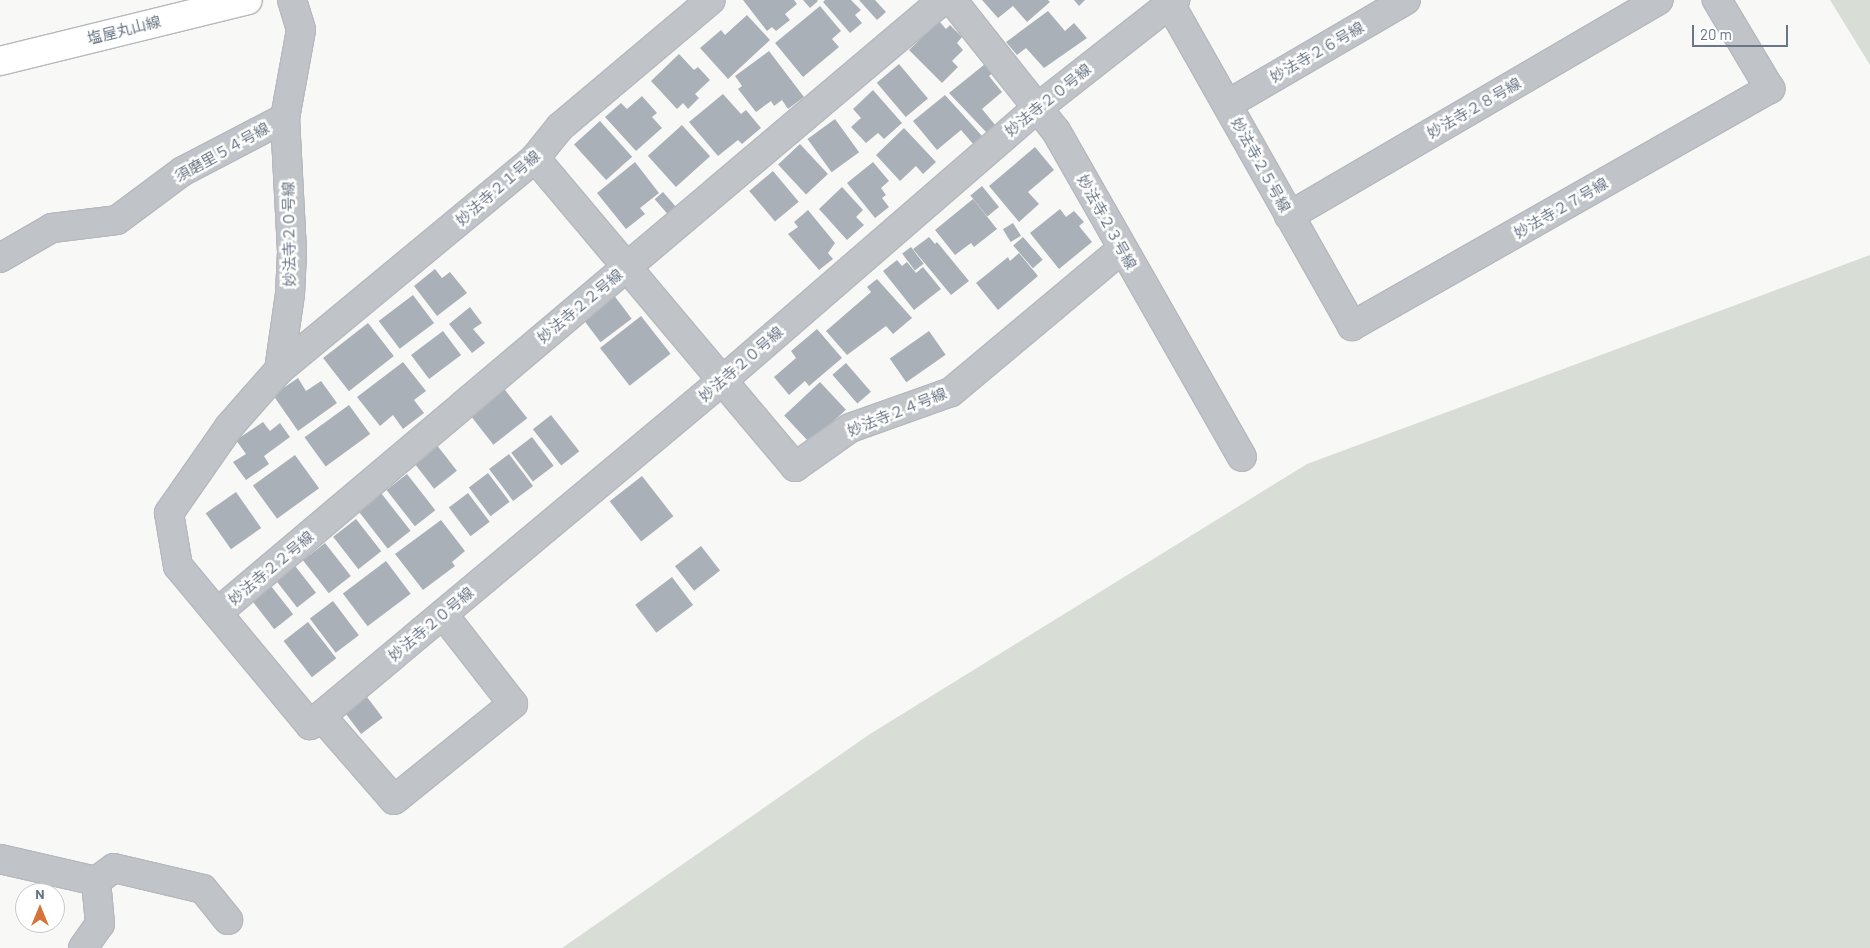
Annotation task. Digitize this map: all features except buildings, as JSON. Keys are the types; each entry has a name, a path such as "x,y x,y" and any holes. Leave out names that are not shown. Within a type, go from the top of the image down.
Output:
{"street":[{"name":"塩屋丸山線","path":"0,61 248,0"},
{"name":"妙法寺２０号線","path":"279,370 290,294 292,252 285,118 301,30 292,0"},
{"name":"妙法寺２１号線","path":"279,370 536,158 560,127 711,0"},
{"name":"妙法寺２２号線","path":"217,613 943,0"},
{"name":"妙法寺２３号線","path":"952,0 1056,131 1242,456"},
{"name":"妙法寺２６号線","path":"1228,104 1406,0"},
{"name":"妙法寺２８号線","path":"1289,216 1660,0"},
{"name":"妙法寺２７号線","path":"1352,326 1770,89 1717,0"},
{"name":"妙法寺２０号線","path":"321,716 723,380 1036,108 1173,2"},
{"name":"妙法寺２５号線","path":"1173,2 1289,216 1352,326"},
{"name":"須磨里５４号線","path":"0,258 52,228 117,220 183,171 285,118"},
{"name":"妙法寺２４号線","path":"536,158 796,467 850,428 950,392 1122,248"},
{"path":"279,370 229,427 169,513 178,566 310,725 321,716 394,800 513,704 443,614"},
{"path":"0,860 96,881 114,868 203,889 228,920"},
{"path":"83,948 100,924 96,881"}],"shaded area":[{"path":"1830,0 1870,0 1870,65"},
{"path":"1870,255 1870,948 562,948 870,734 1307,464"}]}
